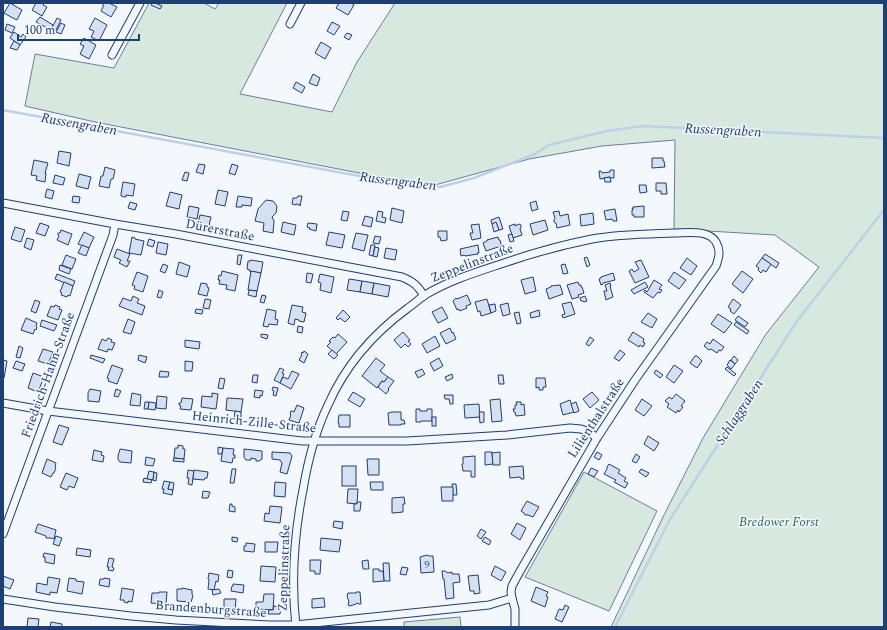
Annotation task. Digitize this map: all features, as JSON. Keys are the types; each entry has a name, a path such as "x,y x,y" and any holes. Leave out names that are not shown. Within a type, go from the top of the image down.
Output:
{"street":[{"path":"112,55 140,3"},
{"path":"290,24 301,3"},
{"name":"Dürerstraße","path":"3,203 184,235 402,277 415,284 424,296"},
{"name":"Friedrich-Hahn-Straße","path":"3,534 113,235 115,224"},
{"name":"Zeppelinstraße","path":"295,626 294,552 296,528 305,478 314,441 328,404 350,365 382,330 398,315 424,296 450,282 534,253 594,239 648,234 702,233 709,235"},
{"name":"Lilienthalstraße","path":"515,627 515,609 511,592 512,586 578,468 597,438 662,341 716,266 720,251 715,240 709,235"},
{"name":"Heinrich-Zille-Straße","path":"3,403 48,411 302,441 407,441 507,435 570,428 581,429 589,432 597,438"},
{"name":"Brandenburgstraße","path":"3,599 55,607 176,620 295,626 489,605 512,598"}],"green space":[{"name":"Bredower Forst","path":"149,3 204,3 215,9 219,3 287,3 240,94 332,112 357,62 395,3 884,3 884,627 611,627 663,517 703,438 766,334 819,267 775,235 674,229 675,140 602,146 529,159 435,185 411,183 95,122 25,106 35,54 114,68"},
{"path":"584,472 657,511 609,611 525,577"},
{"path":"460,617 461,627 404,627 404,622"}],"building":[{"path":"10,3 22,10 17,20 4,13"},
{"path":"36,3 44,3 43,5 47,7 42,16 32,10"},
{"path":"104,3 109,3 117,7 111,17 101,11"},
{"path":"152,3 162,6 160,9 151,5"},
{"path":"339,3 351,3 354,5 348,15 336,8"},
{"path":"40,17 53,25 49,32 45,30 47,28 36,22"},
{"path":"57,18 61,20 56,30 52,28"},
{"path":"95,18 107,25 99,41 91,37 94,31 89,29"},
{"path":"332,22 340,26 334,35 327,31"},
{"path":"61,23 65,25 61,34 56,32"},
{"path":"7,24 15,27 12,33 5,30"},
{"path":"14,32 21,37 23,34 26,37 20,45 10,38"},
{"path":"347,33 352,35 349,40 344,37"},
{"path":"84,38 96,45 89,59 80,54 84,46 80,44"},
{"path":"14,41 20,45 17,50 10,48"},
{"path":"321,42 331,48 325,59 315,53"},
{"path":"313,74 320,78 317,86 309,83"},
{"path":"296,82 305,87 302,93 293,88"},
{"path":"59,151 71,153 69,166 57,163"},
{"path":"652,158 663,158 665,167 652,168"},
{"path":"34,160 48,163 45,173 45,182 36,180 37,176 31,175"},
{"path":"199,164 205,165 203,174 196,172"},
{"path":"232,164 238,166 235,175 229,173"},
{"path":"105,167 115,170 109,188 99,186"},
{"path":"610,170 614,170 614,178 610,177 600,179 599,171 602,173 610,172"},
{"path":"185,172 189,173 187,181 182,180"},
{"path":"79,174 91,177 88,189 76,186"},
{"path":"55,175 65,178 63,185 53,183"},
{"path":"610,177 611,182 605,182 604,178"},
{"path":"123,182 135,184 133,196 121,196"},
{"path":"656,183 666,183 667,194 661,194 661,191 656,191"},
{"path":"639,185 646,185 647,192 640,193"},
{"path":"47,189 54,191 52,199 45,197"},
{"path":"218,190 228,192 225,206 215,204"},
{"path":"170,192 182,195 179,209 166,206"},
{"path":"73,196 80,197 79,203 72,202"},
{"path":"238,196 252,198 251,206 242,205 242,207 236,207"},
{"path":"298,196 302,196 300,206 292,204 293,198 297,198"},
{"path":"266,200 273,201 277,206 276,213 272,217 274,221 273,233 263,231 264,223 255,221 258,209"},
{"path":"536,201 538,209 532,211 530,203"},
{"path":"130,202 137,204 135,210 128,208"},
{"path":"189,206 199,208 197,219 187,217"},
{"path":"644,206 644,217 634,217 634,215 632,215 633,207"},
{"path":"392,208 404,211 402,223 390,220"},
{"path":"615,209 617,221 613,221 612,219 606,220 604,211"},
{"path":"343,211 349,212 347,221 341,220"},
{"path":"378,211 383,212 382,217 386,218 385,223 376,221"},
{"path":"559,211 560,216 568,214 570,225 557,228 556,223 554,222 555,218 553,212"},
{"path":"593,213 594,224 581,226 580,215"},
{"path":"200,215 211,217 208,230 197,227"},
{"path":"365,216 373,218 371,227 362,225"},
{"path":"499,217 503,229 499,230 496,223 492,224 491,220"},
{"path":"545,220 548,230 533,235 530,224"},
{"path":"283,222 296,225 294,235 281,232"},
{"path":"496,222 499,230 494,232 492,224"},
{"path":"40,223 49,226 45,236 36,233"},
{"path":"308,223 317,224 316,231 307,227"},
{"path":"479,224 481,238 472,240 470,233 473,233 471,225"},
{"path":"515,224 515,226 519,224 521,225 520,229 522,235 513,238 509,226"},
{"path":"15,227 25,230 21,242 11,239"},
{"path":"61,230 72,234 68,245 57,240 59,236 58,233 60,233"},
{"path":"438,231 447,231 447,240 441,241 440,237 438,237"},
{"path":"84,232 94,237 89,248 78,244"},
{"path":"329,232 345,235 342,248 326,245"},
{"path":"356,233 368,235 364,251 352,248"},
{"path":"512,234 514,241 510,242 508,235"},
{"path":"375,236 381,237 379,244 373,243"},
{"path":"132,237 144,241 141,255 129,253"},
{"path":"498,237 501,246 486,251 483,243 487,240"},
{"path":"27,238 34,240 31,250 24,247"},
{"path":"149,239 155,241 153,247 147,245"},
{"path":"158,242 168,244 166,255 156,253"},
{"path":"82,245 89,248 86,256 78,253"},
{"path":"371,245 375,245 373,256 369,255"},
{"path":"478,245 478,254 461,256 460,249"},
{"path":"375,247 379,248 377,257 373,256"},
{"path":"386,248 397,250 395,260 384,258"},
{"path":"117,249 130,254 127,261 130,261 127,267 119,263 121,260 114,257"},
{"path":"765,254 779,263 776,268 762,258"},
{"path":"66,255 76,259 72,269 62,265"},
{"path":"238,255 242,255 240,265 237,264"},
{"path":"587,257 590,265 587,267 584,258"},
{"path":"687,258 697,266 691,275 680,268"},
{"path":"762,258 771,264 766,272 763,270 761,273 758,270 759,268 756,266"},
{"path":"641,260 649,277 635,283 629,271 632,269 634,272 639,269 635,262"},
{"path":"248,261 263,262 261,273 249,271 250,270 247,269"},
{"path":"179,262 190,266 187,277 176,274"},
{"path":"163,264 168,266 165,273 160,271"},
{"path":"565,264 568,273 563,274 561,265"},
{"path":"60,265 71,269 69,274 59,270"},
{"path":"222,271 238,275 235,291 226,289 227,285 219,284 219,275 221,276"},
{"path":"251,271 261,273 257,291 248,290"},
{"path":"742,271 753,279 743,293 732,284"},
{"path":"137,272 148,276 143,292 134,289 135,286 132,285"},
{"path":"674,272 686,280 679,289 668,281"},
{"path":"307,273 313,274 311,283 306,282"},
{"path":"613,273 615,280 603,283 601,285 599,279 601,277"},
{"path":"57,274 75,281 73,286 55,279"},
{"path":"320,274 334,277 331,293 320,290 321,283 318,282"},
{"path":"533,277 536,291 525,294 521,280"},
{"path":"349,279 362,281 360,292 347,290"},
{"path":"654,280 662,285 659,289 662,290 653,298 644,292 645,290 647,292"},
{"path":"362,281 374,283 372,294 360,292"},
{"path":"64,282 73,286 70,296 68,295 67,297 61,295 62,293 60,292"},
{"path":"578,282 584,293 578,295 579,297 572,299 567,285"},
{"path":"645,282 648,287 634,294 631,290"},
{"path":"201,283 207,284 207,287 209,288 207,296 198,294"},
{"path":"374,283 390,286 388,297 372,294"},
{"path":"610,283 613,297 606,300 604,291 607,291 605,285"},
{"path":"560,285 563,294 549,299 546,289 551,286"},
{"path":"159,290 163,292 161,298 157,297"},
{"path":"249,290 257,291 256,297 248,295"},
{"path":"262,295 266,296 264,303 260,302"},
{"path":"467,295 471,304 466,306 467,308 460,311 459,309 457,310 453,301 456,298 457,299"},
{"path":"133,296 139,299 137,303 145,306 142,315 119,306 123,298 131,301"},
{"path":"585,296 587,301 581,301 580,298"},
{"path":"205,299 211,300 209,309 203,308"},
{"path":"487,299 491,313 481,316 475,302"},
{"path":"733,299 741,305 734,314 728,307"},
{"path":"35,300 40,302 36,313 31,311"},
{"path":"571,302 575,314 563,318 562,315 565,314 562,304"},
{"path":"508,303 510,314 503,316 500,305"},
{"path":"495,304 496,311 491,313 489,305"},
{"path":"55,305 60,307 59,309 62,310 58,320 47,316 51,306 54,307"},
{"path":"292,305 303,307 302,312 306,313 304,322 295,319 294,325 288,323"},
{"path":"442,307 448,318 438,323 432,312"},
{"path":"196,309 203,310 202,314 195,313"},
{"path":"267,309 276,311 275,319 278,320 277,325 269,324 268,327 263,326"},
{"path":"343,310 350,317 345,322 340,318 338,320 336,318"},
{"path":"539,310 540,316 531,318 530,313"},
{"path":"519,312 521,323 517,324 514,313"},
{"path":"648,313 657,319 652,328 641,322"},
{"path":"718,314 732,323 724,333 711,324"},
{"path":"738,316 748,323 745,327 735,320"},
{"path":"26,318 37,323 36,330 35,329 33,334 21,330"},
{"path":"128,319 135,322 131,334 123,332"},
{"path":"42,320 57,325 54,331 40,326"},
{"path":"736,322 749,331 747,334 734,325"},
{"path":"298,326 303,327 302,333 297,332"},
{"path":"450,328 456,339 446,344 440,333"},
{"path":"403,332 410,340 408,341 411,344 408,347 405,344 401,348 394,340"},
{"path":"633,332 644,339 643,342 645,343 643,347 640,345 639,347 628,340"},
{"path":"261,334 268,335 267,339 261,337"},
{"path":"338,334 347,342 336,354 327,346 331,342 329,341 333,337 335,338"},
{"path":"435,336 440,346 427,353 422,344"},
{"path":"590,337 594,340 589,346 586,344"},
{"path":"108,338 112,340 111,342 115,343 112,350 108,349 107,352 98,349 102,339 106,341"},
{"path":"713,339 724,347 717,353 704,346 707,342 710,344"},
{"path":"185,340 200,342 199,349 185,347"},
{"path":"19,346 23,348 20,358 16,357"},
{"path":"43,349 53,352 48,364 38,361"},
{"path":"332,350 338,355 334,359 328,354"},
{"path":"620,350 625,354 619,361 614,358"},
{"path":"304,351 308,354 304,363 299,360 302,352 303,353"},
{"path":"91,355 105,359 103,363 90,358"},
{"path":"139,355 147,357 145,363 138,360"},
{"path":"695,356 702,361 697,368 690,363"},
{"path":"734,356 738,360 735,364 731,360"},
{"path":"376,358 385,365 380,371 388,377 384,382 382,381 377,388 362,376"},
{"path":"439,358 443,366 434,371 430,363"},
{"path":"3,360 7,361 4,378 3,378"},
{"path":"730,360 735,364 731,369 727,365"},
{"path":"16,361 25,364 22,371 13,368"},
{"path":"185,361 193,362 192,371 185,371"},
{"path":"112,365 123,369 117,384 108,381 109,379 107,378"},
{"path":"674,365 683,371 674,383 666,377"},
{"path":"727,367 736,374 734,376 725,369"},
{"path":"280,368 284,370 282,373 284,374 280,383 274,380"},
{"path":"422,369 425,374 418,378 415,372"},
{"path":"656,370 663,375 660,378 654,373"},
{"path":"160,371 169,372 168,377 159,377"},
{"path":"292,371 299,374 291,389 280,383 283,377 288,379"},
{"path":"33,373 44,377 38,392 28,388"},
{"path":"452,374 453,378 447,381 445,377"},
{"path":"253,375 258,375 257,383 252,382"},
{"path":"498,375 503,375 504,384 499,384"},
{"path":"388,377 394,381 386,394 378,387 382,381 384,382"},
{"path":"220,378 225,379 223,389 218,388"},
{"path":"536,378 545,378 546,387 543,387 543,390 539,390 539,387 536,388"},
{"path":"273,387 278,388 276,396 273,395"},
{"path":"90,389 101,391 99,402 88,401 88,393"},
{"path":"116,389 121,391 118,397 114,396"},
{"path":"255,390 263,391 260,398 254,397"},
{"path":"353,392 365,399 360,407 348,400"},
{"path":"592,392 599,400 590,408 583,399"},
{"path":"132,393 141,395 140,406 130,405"},
{"path":"212,393 218,394 216,409 201,407 202,396 212,397"},
{"path":"676,394 685,401 681,406 683,407 676,413 667,407 669,404 665,401 669,397 672,399"},
{"path":"444,395 453,395 453,404 450,404 449,399 445,399"},
{"path":"157,396 167,397 166,409 156,408"},
{"path":"182,398 193,399 191,410 180,409 181,406 179,403 181,403"},
{"path":"227,398 243,399 241,412 226,410"},
{"path":"500,399 502,421 492,422 490,400"},
{"path":"642,399 652,406 644,416 635,410"},
{"path":"570,400 574,412 563,415 560,404"},
{"path":"145,402 149,402 148,409 144,409"},
{"path":"149,402 156,403 155,410 148,409"},
{"path":"516,402 521,402 521,405 524,404 525,415 516,416 513,409 515,409 515,405 517,405"},
{"path":"576,402 579,411 574,413 571,404"},
{"path":"479,404 480,417 465,418 464,405"},
{"path":"297,405 304,408 299,423 289,420 291,411 294,412"},
{"path":"416,409 420,409 420,411 427,411 427,409 432,409 432,421 416,422"},
{"path":"235,411 241,412 241,420 234,420"},
{"path":"401,412 401,420 404,420 405,424 389,425 388,413"},
{"path":"479,412 484,412 484,422 480,423"},
{"path":"339,415 350,415 350,427 339,427"},
{"path":"432,417 436,417 436,426 432,426"},
{"path":"59,425 69,428 62,445 53,442"},
{"path":"648,436 659,443 654,451 644,444"},
{"path":"178,445 183,446 183,449 185,449 184,459 174,458 175,448 178,448"},
{"path":"218,447 223,448 222,454 218,454"},
{"path":"223,448 234,449 233,455 235,455 235,458 233,458 232,463 221,461"},
{"path":"120,449 132,451 131,463 120,462 118,456"},
{"path":"244,449 262,451 262,459 259,461 251,458 251,460 246,460 244,457"},
{"path":"94,450 102,452 101,455 104,456 103,462 92,460"},
{"path":"272,452 290,453 292,456 287,474 280,472 282,463 280,460 272,459"},
{"path":"485,452 492,452 493,464 485,465"},
{"path":"500,452 500,465 493,465 492,453"},
{"path":"597,452 602,455 599,460 594,457"},
{"path":"636,454 640,457 636,463 632,461"},
{"path":"475,456 475,477 471,477 471,471 463,471 463,457"},
{"path":"146,457 155,459 153,466 145,465"},
{"path":"174,458 184,459 184,462 173,461"},
{"path":"47,459 56,463 56,468 51,477 42,473"},
{"path":"367,459 379,459 379,475 368,475"},
{"path":"609,464 620,470 618,473 626,478 624,481 628,483 625,488 614,482 616,480 604,474"},
{"path":"342,466 356,466 356,486 342,486"},
{"path":"523,466 524,479 521,479 520,477 510,478 509,467"},
{"path":"591,468 598,471 594,477 588,474"},
{"path":"232,469 236,469 234,483 230,483"},
{"path":"641,469 649,473 646,477 639,472"},
{"path":"188,470 194,471 192,485 188,484"},
{"path":"194,470 208,472 207,478 204,480 193,479"},
{"path":"149,471 154,472 153,480 147,479"},
{"path":"154,472 157,473 156,481 153,480"},
{"path":"66,473 78,478 74,488 69,486 67,490 60,487"},
{"path":"144,478 152,480 151,483 143,482"},
{"path":"164,481 170,482 168,489 173,490 172,495 163,493 164,489 162,489"},
{"path":"170,482 174,483 173,490 168,489"},
{"path":"275,482 286,483 285,497 274,496"},
{"path":"370,482 383,482 383,490 371,490"},
{"path":"452,484 456,484 457,495 453,495"},
{"path":"441,487 453,487 453,501 442,501"},
{"path":"348,489 358,489 357,504 347,503"},
{"path":"203,491 210,492 208,498 202,498"},
{"path":"404,497 405,504 403,504 403,512 392,513 392,498"},
{"path":"527,501 539,507 533,517 525,515 521,511"},
{"path":"357,502 361,502 360,511 354,511 354,504 357,504"},
{"path":"230,504 235,507 235,512 229,511"},
{"path":"270,506 282,507 280,523 264,521 265,513 269,514"},
{"path":"334,521 343,522 342,529 333,527"},
{"path":"517,523 526,528 520,540 511,534"},
{"path":"38,524 56,530 54,539 46,538 46,536 35,532"},
{"path":"481,529 486,532 481,539 477,536"},
{"path":"56,536 62,538 59,546 53,544"},
{"path":"232,537 238,538 237,542 232,541"},
{"path":"485,537 491,541 489,545 482,541"},
{"path":"321,538 341,540 339,552 320,550"},
{"path":"265,542 278,542 277,552 265,552"},
{"path":"246,543 255,544 254,552 244,551 244,546 246,546"},
{"path":"77,548 91,550 90,557 76,555"},
{"path":"44,553 55,555 54,564 45,562 45,557 43,557"},
{"path":"427,555 433,556 434,572 421,573 420,557"},
{"path":"109,558 114,559 112,567 114,568 113,571 108,570 109,567 107,567"},
{"path":"310,560 321,560 320,574 315,574 315,571 310,571"},
{"path":"368,560 369,569 363,569 362,561"},
{"path":"383,563 389,563 390,581 384,581"},
{"path":"261,566 276,567 275,582 260,581"},
{"path":"495,566 506,572 501,581 491,575"},
{"path":"402,567 408,568 406,575 400,574"},
{"path":"373,569 383,571 384,581 373,582"},
{"path":"228,570 233,571 232,578 227,577"},
{"path":"442,571 448,573 452,572 452,574 459,574 460,582 453,583 454,598 446,599"},
{"path":"209,573 219,575 218,582 216,581 214,590 208,589"},
{"path":"478,575 480,593 474,594 474,591 470,591 468,576"},
{"path":"3,576 14,580 10,589 3,586"},
{"path":"48,577 60,579 57,593 50,592 50,595 36,592 37,583 47,585"},
{"path":"69,578 84,582 82,594 67,591"},
{"path":"100,579 110,579 109,587 99,585"},
{"path":"233,584 244,585 243,593 231,591"},
{"path":"536,587 548,592 545,607 531,601"},
{"path":"122,588 134,590 132,602 128,601 128,603 124,602 124,600 120,600"},
{"path":"182,588 192,590 193,596 191,602 177,601 177,589"},
{"path":"219,589 221,593 213,595 212,590"},
{"path":"167,592 166,604 151,603 152,593"},
{"path":"360,592 361,604 357,603 350,606 348,605 348,593"},
{"path":"264,594 274,594 273,610 256,609 256,602 263,602"},
{"path":"324,598 325,607 312,608 312,599"},
{"path":"224,599 236,599 235,611 224,611"},
{"path":"565,605 569,607 562,622 555,619 559,609 563,610"},
{"path":"274,606 281,607 280,614 268,614 269,610 273,610"},
{"path":"28,618 39,619 38,627 27,627"},
{"path":"51,622 62,624 62,627 50,627"}],"waterway":[{"name":"Russengraben","path":"3,110 408,185 440,187 474,178 535,154 549,145 607,131 643,126 884,138"},
{"name":"Schlaggraben","path":"615,627 669,521 797,321 884,210"}]}
